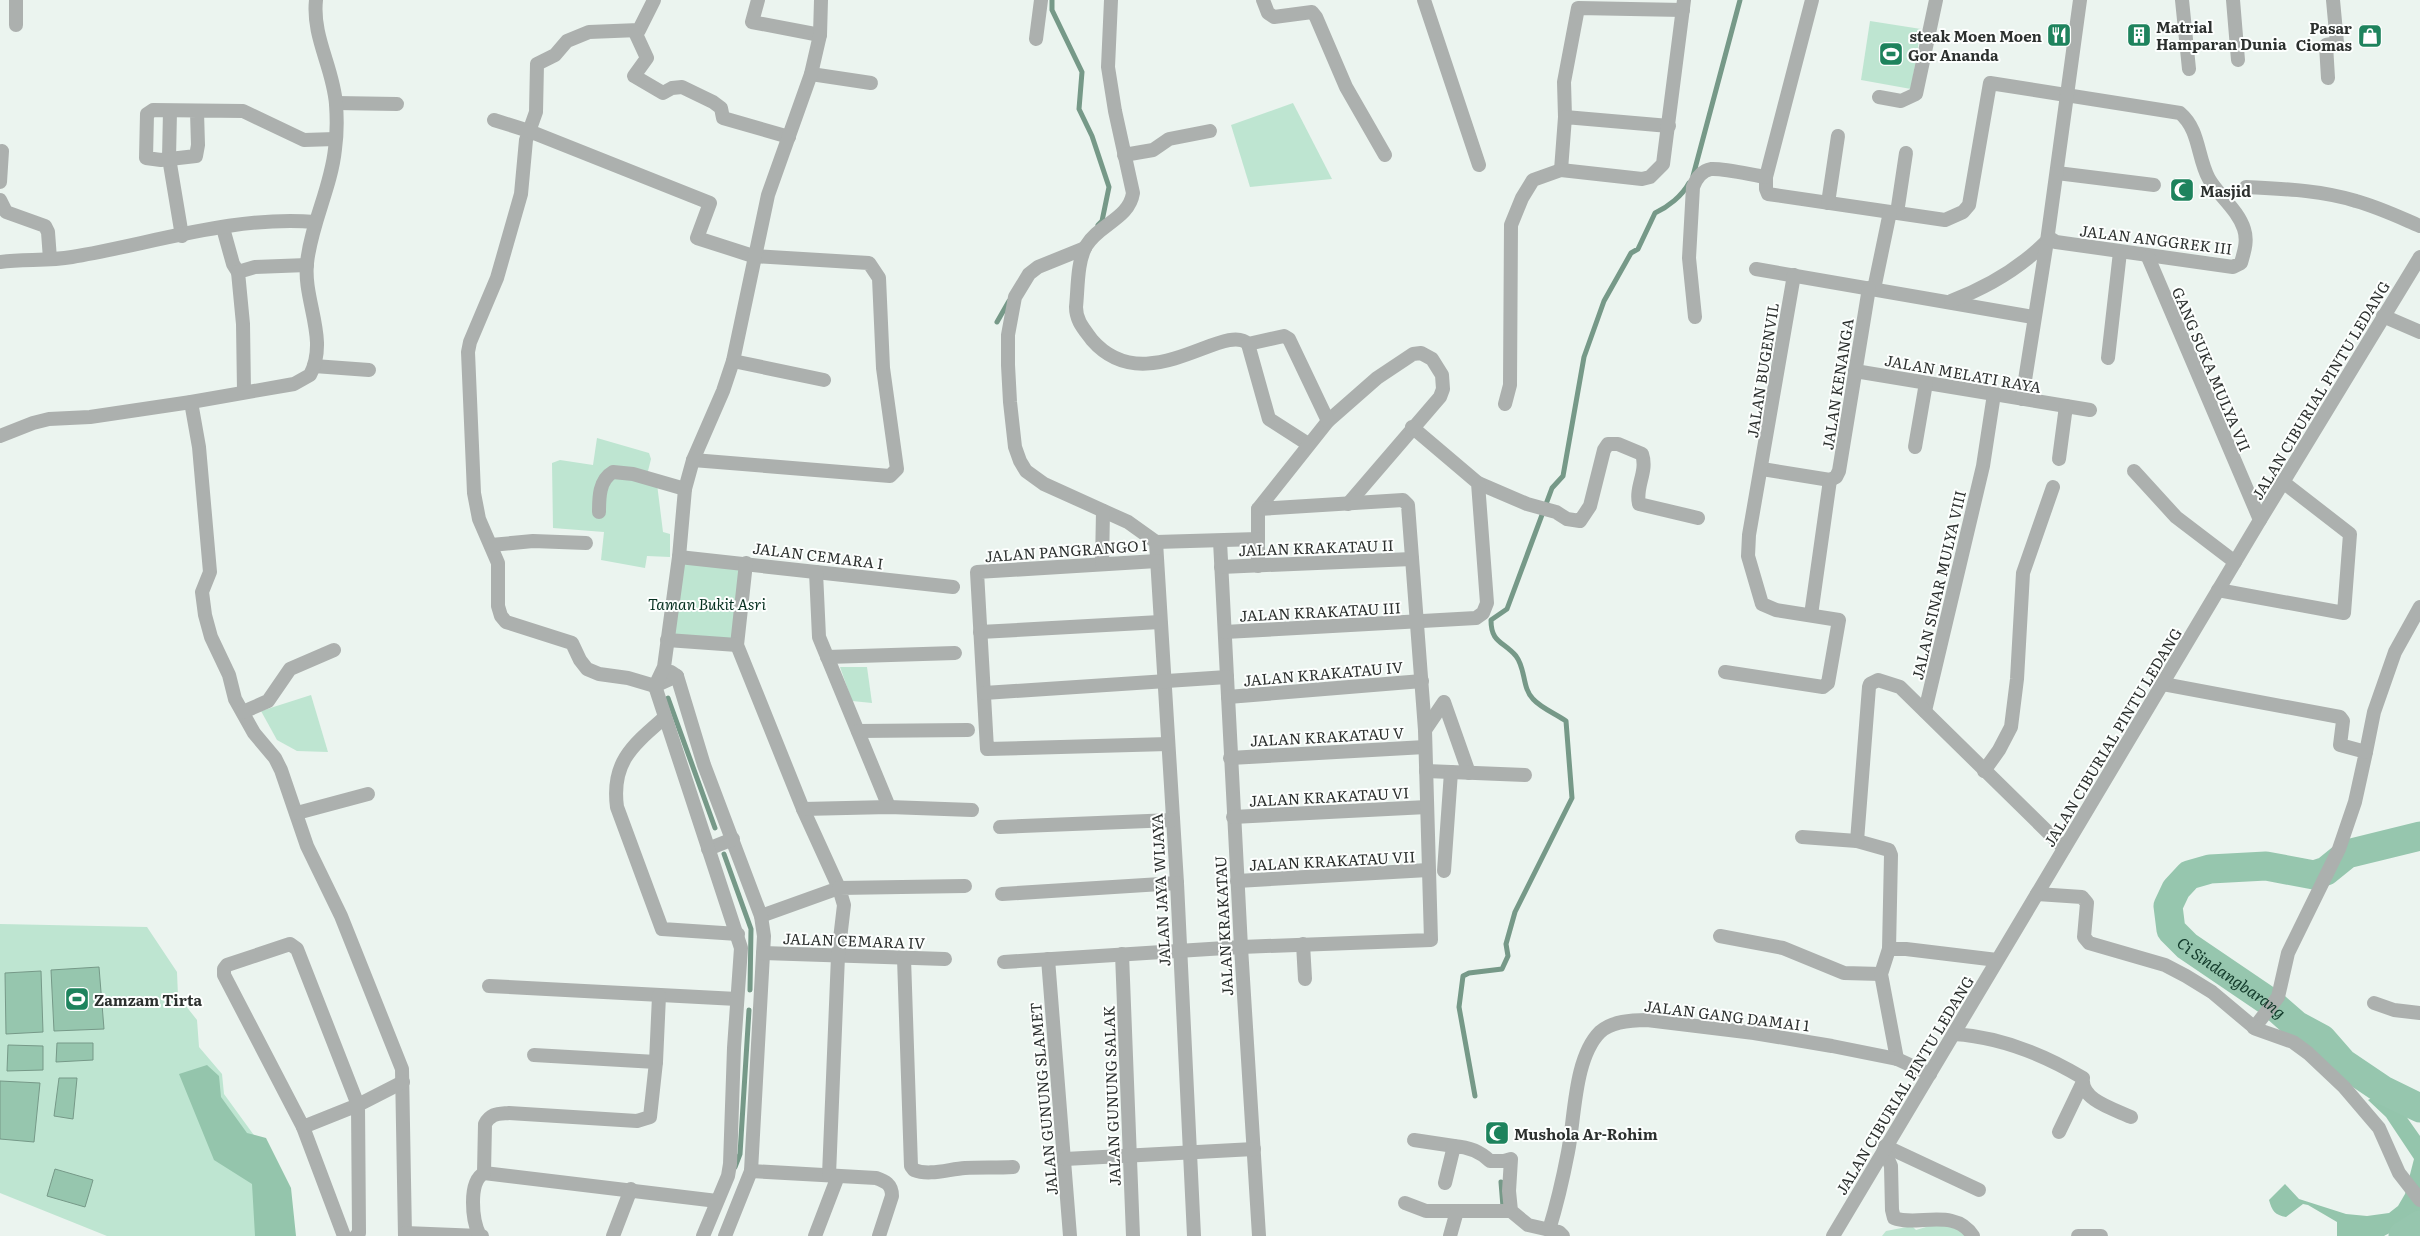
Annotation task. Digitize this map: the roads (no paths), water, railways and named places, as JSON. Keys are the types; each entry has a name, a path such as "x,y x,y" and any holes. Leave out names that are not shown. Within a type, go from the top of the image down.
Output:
{"street":[{"path":"16,0 16,25"},
{"path":"0,436 49,419 90,417 191,402 302,381 310,375 314,366 317,338 310,300 307,265 315,222 331,169 335,139 336,102 329,66 318,40 315,12 316,0"},
{"path":"654,0 639,30 635,32 605,30 589,32 567,41 555,55 537,64 536,112 525,147 522,194 497,278 470,342 468,352 474,493 479,519 498,563 498,606 501,616 506,622 537,631 558,640 568,640 572,643 580,660 587,669 599,674 628,678 654,686 677,676"},
{"path":"758,0 752,22 820,34"},
{"path":"725,1236 751,1171 764,936 761,916 720,844 664,718 654,686 664,667 679,557 685,489 693,460 723,391 733,361 768,195 812,74 820,34 821,0"},
{"path":"1036,39 1041,0"},
{"path":"1111,0 1108,67 1124,155 1133,192 1130,204 1124,212 1092,237 1085,248 1076,315 1101,350 1130,363 1148,365 1181,357 1234,339 1240,339 1248,344 1269,419 1308,444"},
{"path":"1263,0 1268,13 1274,17 1312,12 1316,17 1346,87 1385,155"},
{"path":"1424,0 1479,165"},
{"path":"1812,0 1766,177 1768,194 1945,220 1963,212 1969,205 1990,83 2067,95"},
{"path":"1879,97 1901,101 1916,94 1936,0"},
{"path":"2022,399 2033,317 2047,239 2080,0"},
{"path":"2182,0 2189,69"},
{"path":"2234,0 2238,60"},
{"path":"2328,78 2326,45 2337,43 2333,0"},
{"path":"1505,404 1510,385 1511,225 1522,198 1533,180 1561,170 1642,179 1650,177 1663,164 1684,5 1578,8 1564,82 1565,118 1561,170"},
{"path":"635,32 647,58 634,76 663,93 672,88 682,87 721,108 723,118 789,137"},
{"path":"812,74 871,83"},
{"name":"JALAN ANGGREK III","path":"2047,239 2148,257 2236,267 2241,263 2246,244 2244,229 2227,200 2209,178 2192,128 2187,119 2180,113 2067,95"},
{"path":"336,102 397,104"},
{"path":"197,112 196,156 161,160 148,159 145,154 147,114 153,110 197,112 217,110 243,111 304,140 335,139"},
{"path":"170,111 169,158 182,236"},
{"path":"1565,118 1669,126"},
{"path":"494,120 529,131 710,203 697,238 754,256 869,263 877,272 880,278 883,368 897,469 890,476 693,460"},
{"path":"1124,155 1153,150 1169,139 1210,131"},
{"path":"1828,202 1838,136"},
{"path":"0,182 2,151"},
{"name":"JALAN KENANGA","path":"1811,615 1830,480 1836,477 1839,471 1855,371 1872,289 1894,212 1906,153"},
{"path":"1695,317 1689,258 1692,187 1695,180 1711,170 1766,177"},
{"path":"2056,173 2154,186"},
{"path":"2246,187 2296,190 2354,200 2420,226"},
{"path":"0,200 6,212 45,226 48,232 50,259"},
{"path":"0,262 70,258 223,228 264,222 315,222"},
{"path":"223,228 232,264 238,272 244,391"},
{"path":"1950,302 1992,284 2031,257 2047,239"},
{"path":"1085,248 1038,267 1029,274 1015,297 1008,334 1010,402 1015,447 1026,471 1044,484 1128,522 1156,542 1258,540"},
{"path":"2108,358 2120,252"},
{"name":"GANG SUKA MULYA VII","path":"2148,257 2260,520"},
{"name":"JALAN CIBURIAL PINTU LEDANG","path":"1833,1236 2218,590 2420,257"},
{"path":"238,272 255,267 307,265"},
{"path":"1756,269 2033,317"},
{"name":"JALAN BUGENVIL","path":"1794,276 1750,534 1748,556 1762,604 1776,610 1811,615"},
{"path":"2383,316 2420,332"},
{"path":"1248,344 1284,336 1289,339 1328,421"},
{"path":"1258,566 1258,509 1328,421 1393,366 1413,354 1421,353 1432,359 1442,375 1443,389 1434,404 1412,427 1348,504"},
{"path":"733,361 824,380"},
{"path":"314,366 369,370"},
{"name":"JALAN MELATI RAYA","path":"1855,371 2090,410"},
{"path":"1915,447 1926,383"},
{"name":"JALAN SINAR MULYA VIII","path":"1925,711 1983,466 1994,394"},
{"path":"191,402 199,447 210,572 202,592 205,615 211,637 220,653 235,699 254,734 275,758 297,814 307,846 341,916 402,1069 412,1235 481,1236"},
{"path":"2059,459 2066,406"},
{"path":"1412,427 1478,483 1531,505 1556,512 1567,519 1580,521 1590,506 1604,450 1608,444 1618,444 1642,454 1645,465 1637,497 1639,504 1698,518"},
{"path":"1762,469 1830,480"},
{"path":"2134,471 2176,518 2235,562"},
{"path":"599,512 600,491 604,480 612,472 633,474 685,489"},
{"path":"2218,590 2344,613 2350,534 2283,482"},
{"name":"JALAN KRAKATAU III","path":"1225,632 1418,623 1476,618 1483,613 1487,603 1478,483"},
{"path":"1984,771 1999,750 2011,727 2017,679 2024,573 2053,487"},
{"path":"1004,962 1241,947 1431,940 1422,681 1408,505 1403,500 1258,509"},
{"path":"1102,511 1102,564"},
{"path":"491,545 533,541 586,543"},
{"name":"JALAN KRAKATAU","path":"1220,541 1233,817 1259,1236"},
{"name":"JALAN JAYA WIJAYA","path":"1156,542 1177,883 1194,1236"},
{"name":"JALAN CEMARA I","path":"679,557 953,587"},
{"name":"JALAN KRAKATAU II","path":"1221,566 1412,560"},
{"name":"JALAN PANGRANGO I","path":"980,632 977,572 1157,561"},
{"path":"746,563 737,645 803,809 839,888 844,905 838,956 833,1176 816,1236"},
{"path":"816,572 819,637 889,807"},
{"path":"2254,1028 2278,997 2288,953 2339,849 2355,802 2374,712 2395,652 2420,607"},
{"path":"1725,672 1823,687 1827,685 1839,620 1811,615"},
{"path":"1160,622 980,632 986,750 1168,744"},
{"path":"667,640 737,645"},
{"path":"243,712 268,701 290,669 334,650"},
{"path":"827,657 955,653"},
{"path":"664,667 677,676 704,766 741,948 737,999 732,1150 728,1176 702,1236"},
{"path":"984,693 1227,677"},
{"name":"JALAN SINAR MULYA VIII","path":"1857,840 1870,684 1878,680 1900,687 2064,848"},
{"name":"JALAN KRAKATAU IV","path":"1228,697 1422,681"},
{"path":"2162,684 2340,717 2343,721 2340,745 2366,752"},
{"path":"1424,730 1444,702 1469,773"},
{"path":"664,718 632,746 624,758 616,786 617,807 662,929 738,934"},
{"path":"858,730 968,730"},
{"name":"JALAN KRAKATAU V","path":"1230,758 1425,747"},
{"path":"1426,771 1525,775"},
{"path":"1444,871 1451,772"},
{"path":"297,814 368,794"},
{"path":"803,809 889,807 972,810"},
{"name":"JALAN KRAKATAU VI","path":"1233,817 1427,807"},
{"path":"1000,827 1173,820"},
{"path":"1802,837 1857,840 1885,848 1890,852 1888,950 1881,974 1897,1059"},
{"name":"JALAN KRAKATAU VII","path":"1237,881 1428,870"},
{"path":"1002,894 1177,883"},
{"path":"761,916 839,888 965,886"},
{"path":"2037,894 2082,898 2088,903 2084,934 2086,940 2165,966 2186,976 2212,992 2254,1028 2293,1042 2344,1087 2379,1128 2405,1184 2420,1200"},
{"path":"1720,936 1783,948 1844,972 1881,974"},
{"path":"344,1236 303,1127 224,975 224,969 227,965 290,944 297,949 358,1105 358,1233 356,1236"},
{"path":"1302,944 1305,979"},
{"path":"1888,950 1906,949 1998,960"},
{"name":"JALAN CEMARA IV","path":"763,953 944,959"},
{"name":"JALAN GUNUNG SALAK","path":"1122,954 1133,1236"},
{"path":"904,958 912,1166 914,1170 919,1172 940,1172 965,1168 1012,1167"},
{"name":"JALAN GUNUNG SLAMET","path":"1048,959 1070,1236"},
{"path":"490,986 737,999"},
{"path":"481,1236 476,1228 473,1206 477,1180 484,1173 485,1124 494,1114 644,1120 650,1117 656,1062 659,996"},
{"path":"2374,1003 2394,1010 2420,1013"},
{"name":"JALAN GANG DAMAI 1","path":"1550,1230 1576,1108 1577,1083 1590,1046 1601,1031 1623,1022 1647,1020 1754,1033 1897,1059 1930,1074"},
{"path":"1954,1034 1981,1036 2006,1042 2070,1070 2083,1078 2082,1084 2059,1132"},
{"path":"534,1056 656,1062"},
{"path":"303,1127 358,1105 403,1082"},
{"path":"2082,1084 2088,1095 2131,1117"},
{"path":"1414,1140 1464,1146 1482,1153 1490,1161 1511,1159 1509,1191 1511,1211"},
{"path":"1445,1182 1454,1146"},
{"path":"1885,1148 1979,1190"},
{"path":"1885,1148 1891,1166 1892,1210 1894,1218 1944,1220 1966,1227 1974,1236"},
{"path":"1065,1159 1254,1149"},
{"path":"751,1171 876,1178 890,1185 892,1196 879,1236"},
{"path":"484,1173 632,1189 717,1201"},
{"path":"613,1236 632,1189"},
{"path":"1405,1203 1426,1211 1511,1211 1528,1225 1559,1232 1563,1236"},
{"path":"1450,1236 1457,1211"},
{"path":"2078,1236 2101,1236"}],"waterway":[{"path":"1052,0 1052,10 1082,72 1079,109 1092,136 1109,187 1102,221 1098,225"},
{"path":"1693,176 1740,0"},
{"path":"1475,1096 1459,1007 1463,976 1469,973 1502,969 1508,956 1506,944 1515,912 1572,798 1566,721 1540,705 1530,695 1519,661 1511,651 1495,638 1491,620 1507,609 1552,488 1563,476 1584,357 1604,301 1631,253 1638,249 1655,213 1674,201 1689,183"},
{"path":"997,322 1009,301"},
{"path":"668,698 715,828"},
{"name":"Ci Sindangbarang","path":"2420,836 2347,854 2326,871 2314,875 2266,866 2210,869 2189,875 2176,889 2168,906 2171,930 2187,946 2271,1003 2296,1025 2322,1039 2343,1063 2383,1090 2420,1108"},
{"path":"724,854 751,929 750,990"},
{"path":"735,1167 740,1154 749,1010"},
{"path":"1501,1182 1503,1207"},
{"name":"Ci Sindangbarang","path":"2403,1236 2420,1225"}],"place":[{"name":"steak Moen Moen","path":"2059,35"},
{"name":"Matrial Hamparan Dunia","path":"2139,35"},
{"name":"Pasar Ciomas","path":"2370,36"},
{"name":"Gor Ananda","path":"1891,54"},
{"name":"Masjid","path":"2182,190"},
{"name":"Zamzam Tirta","path":"77,999"},
{"name":"Mushola Ar-Rohim","path":"1497,1133"}],"park label":[{"name":"Taman Bukit Asri","path":"707,603"}]}
